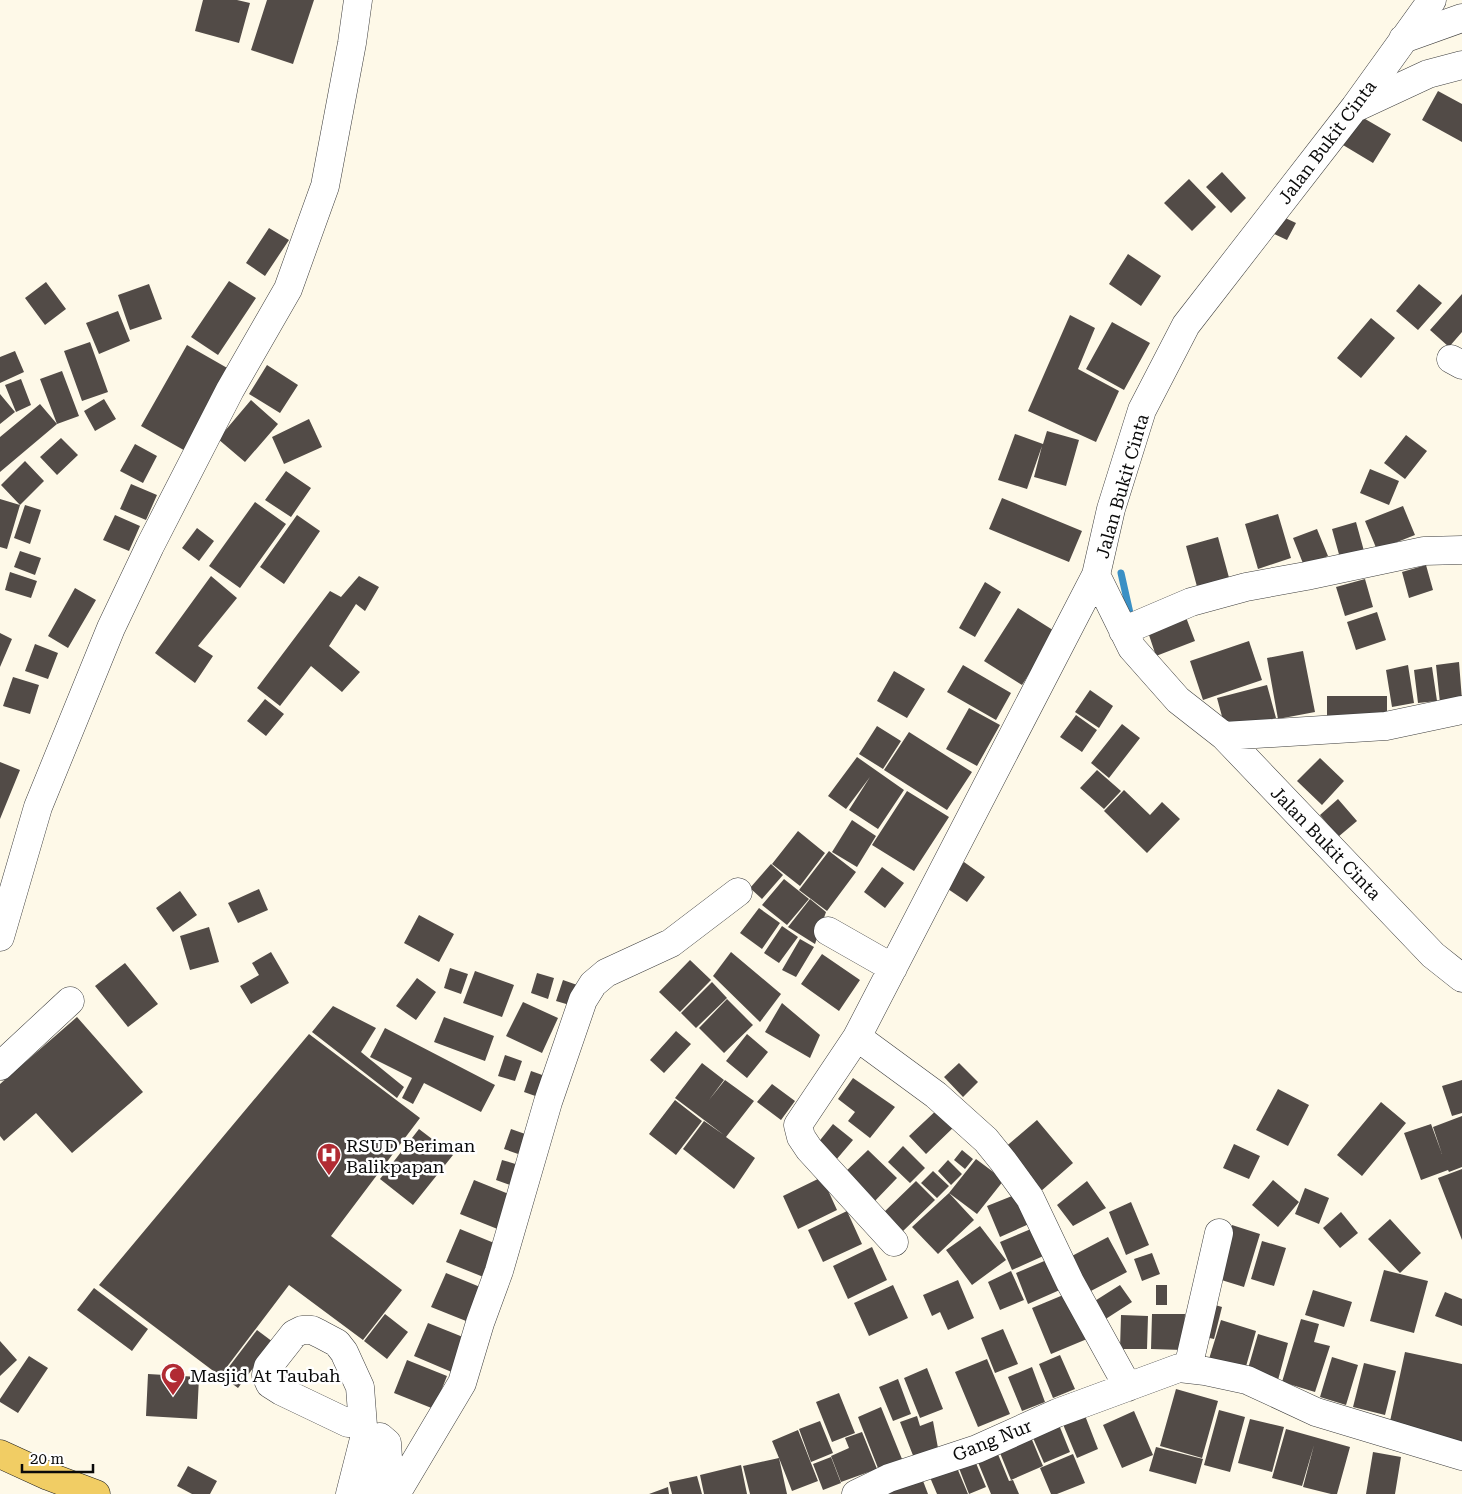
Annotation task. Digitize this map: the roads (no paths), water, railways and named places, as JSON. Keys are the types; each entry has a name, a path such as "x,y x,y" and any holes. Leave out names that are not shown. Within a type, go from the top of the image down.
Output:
{"main road":[{"path":"0,1454 48,1476 96,1494"}],"street":[{"path":"0,937 38,807 111,628 150,546 230,390 288,289 324,186 352,43 358,0"},
{"name":"Jalan Bukit Cinta","path":"1432,0 1402,39 1355,107 1186,326 1142,410 1112,509 1096,575 1132,648 1178,700 1224,736 1433,955 1462,978"},
{"path":"1402,39 1462,18"},
{"path":"1355,107 1428,74 1462,65"},
{"path":"1123,630 1191,602 1246,587 1424,551 1462,550"},
{"path":"894,1242 809,1149 801,1137 798,1125 857,1037 1096,575"},
{"path":"1224,736 1386,726 1462,710"},
{"path":"396,1494 462,1383 480,1323 499,1271 548,1102 583,1000 593,984 606,973 671,943 738,892"},
{"path":"828,931 892,968"},
{"path":"0,1066 70,1002"},
{"path":"857,1037 936,1095 986,1140 1003,1161 1030,1198 1070,1282 1128,1387"},
{"path":"1219,1233 1188,1368 1248,1380 1316,1412 1462,1456"},
{"path":"348,1424 280,1391 270,1384 266,1375 268,1366 294,1334 302,1330 312,1330 337,1343 344,1352 360,1387 364,1440 350,1494"},
{"name":"Gang Nur","path":"856,1494 889,1478 977,1449 1056,1413 1172,1369 1188,1368"},
{"path":"373,1494 388,1458 388,1443 380,1437"}],"waterway":[{"path":"1121,573 1132,622"}],"place":[{"name":"RSUD Beriman Balikpapan","path":"329,1176"},
{"name":"Masjid At Taubah","path":"173,1396"}]}
